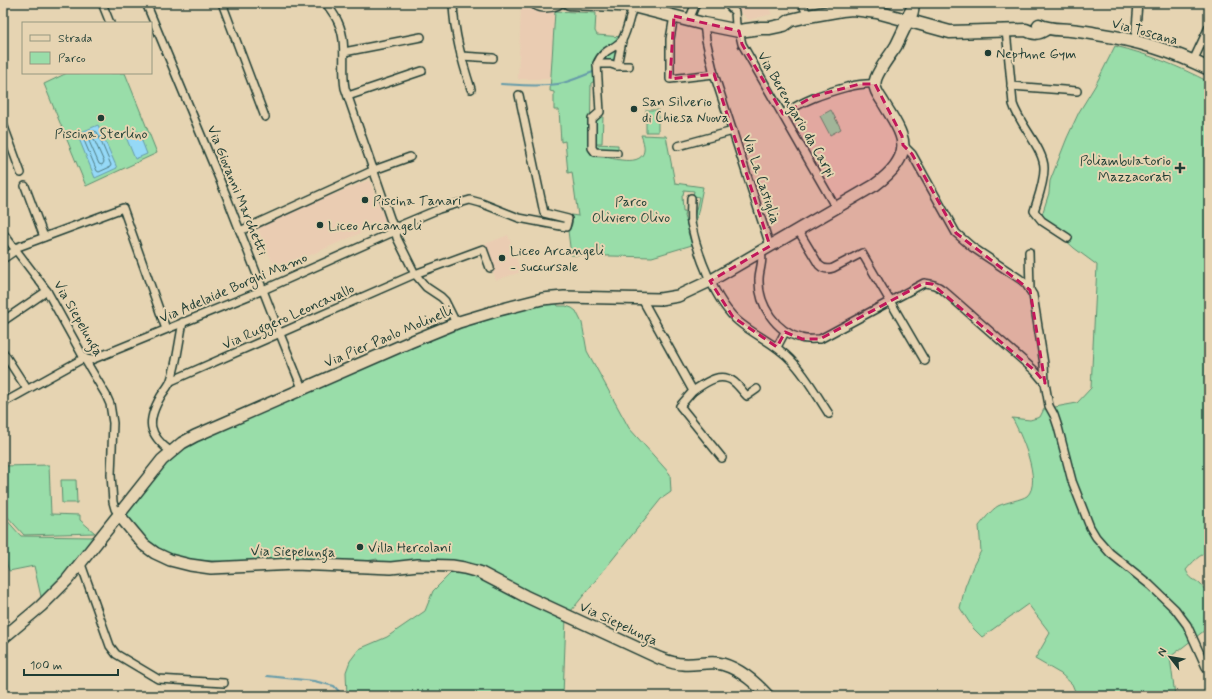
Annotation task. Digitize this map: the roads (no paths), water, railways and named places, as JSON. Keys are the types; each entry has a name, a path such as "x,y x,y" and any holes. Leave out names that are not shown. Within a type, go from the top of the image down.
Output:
{"main road":[{"path":"536,3 539,5 551,5 557,3"},
{"name":"Via Toscana","path":"569,3 618,4 634,6 704,24 739,31 777,27 784,25 790,20 860,6 950,32 1026,30 1033,25 1039,25 1046,29 1078,31 1135,41 1161,48 1209,69"}],"street":[{"path":"102,3 110,22"},
{"name":"Via Giovanni Marchetti","path":"146,3 240,230 302,388"},
{"path":"222,3 265,117"},
{"path":"326,3 338,22 344,43 343,78 394,230 416,274 426,288 441,297 456,323"},
{"path":"453,3 454,22 461,56 471,89"},
{"path":"689,20 696,3"},
{"name":"Via Berengario da Carpi","path":"726,3 735,12 736,25 742,44 836,208"},
{"path":"802,3 808,16"},
{"path":"914,3 913,17 908,21 896,45 876,77 875,84 879,95 902,136 902,145 912,154 956,233 972,247 1020,279 1033,295 1049,406 1058,427 1072,481 1090,527 1096,538 1110,552 1150,585 1175,609 1187,625 1206,667"},
{"path":"1135,41 1138,3"},
{"path":"617,66 622,41 634,6"},
{"path":"674,16 670,39 670,79 714,74"},
{"name":"Via La Castiglia","path":"704,24 714,74 766,249"},
{"path":"1193,61 1209,27"},
{"path":"1006,30 1011,86 1016,113 1039,151 1045,167 1044,179 1034,212 1042,221 1068,238"},
{"path":"344,52 421,37"},
{"path":"617,154 595,152 592,148 592,119 600,112 597,64 599,59 606,51 622,41"},
{"path":"461,56 493,58"},
{"path":"597,64 629,66"},
{"path":"348,96 422,71"},
{"path":"783,114 802,102 829,92 860,84 875,84"},
{"path":"1011,86 1077,91"},
{"name":"Via Adelaide Borghi Mamo","path":"3,403 84,358 91,360 263,290 394,230 401,225 439,209 470,200 518,218 566,227 568,219 544,213 519,95"},
{"path":"3,124 21,173"},
{"path":"678,146 732,131"},
{"name":"Via Pier Paolo Molinelli","path":"3,638 50,598 81,564 162,460 182,443 302,388 410,342 456,323 499,310 542,299 660,299 678,296 710,281 766,249 884,178 891,173 900,156 902,145"},
{"path":"240,230 374,170 410,157"},
{"path":"25,186 44,237"},
{"path":"691,198 691,221 710,281 733,317 741,324 777,347 799,369 829,414"},
{"path":"3,260 15,249 122,208 166,329"},
{"path":"798,230 822,268 828,270 862,253 925,361"},
{"name":"Via Siepelunga","path":"3,233 47,291 106,394 110,404 114,429 111,475 115,509 144,545 155,553 170,560 211,568 295,564 391,568 418,565 452,566 464,568 479,572 525,596 659,658 679,664 716,663 726,666 750,679 768,696"},
{"name":"Via Ruggero Leoncavallo","path":"170,381 416,274 483,249 490,268"},
{"path":"766,249 759,279 762,300 775,323 785,332 802,339 820,339 924,283 938,285 1034,370 1045,383"},
{"path":"1029,252 1030,290"},
{"path":"3,322 47,291"},
{"path":"642,299 693,391"},
{"path":"171,452 159,442 152,431 151,418 155,407 170,381 183,322"},
{"path":"777,347 785,332"},
{"path":"3,352 27,389"},
{"path":"722,458 680,406 693,391 710,380 723,377 733,381 747,396 756,389"},
{"path":"81,564 110,646 116,654 158,679 224,683"}],"water":[{"path":"98,125 117,168 95,178 77,134"},
{"path":"138,131 147,154 135,159 126,137"}],"waterway":[{"path":"501,84 537,86 551,85 593,72"},
{"path":"267,676 314,681 334,686 343,696"}],"place":[{"name":"Neptune Gym","path":"988,53"},
{"name":"San Silverio di Chiesa Nuova","path":"634,109"},
{"name":"Piscina Sterlino","path":"101,118"},
{"name":"Poliambulatorio Mazzacorati","path":"1180,168"},
{"name":"Piscina Tanari","path":"365,200"},
{"name":"Liceo Arcangeli","path":"320,225"},
{"name":"Liceo Arcangeli - succursale","path":"502,258"},
{"name":"Villa Hercolani","path":"360,547"}],"park label":[{"name":"Parco Oliviero Olivo","path":"631,210"}]}
